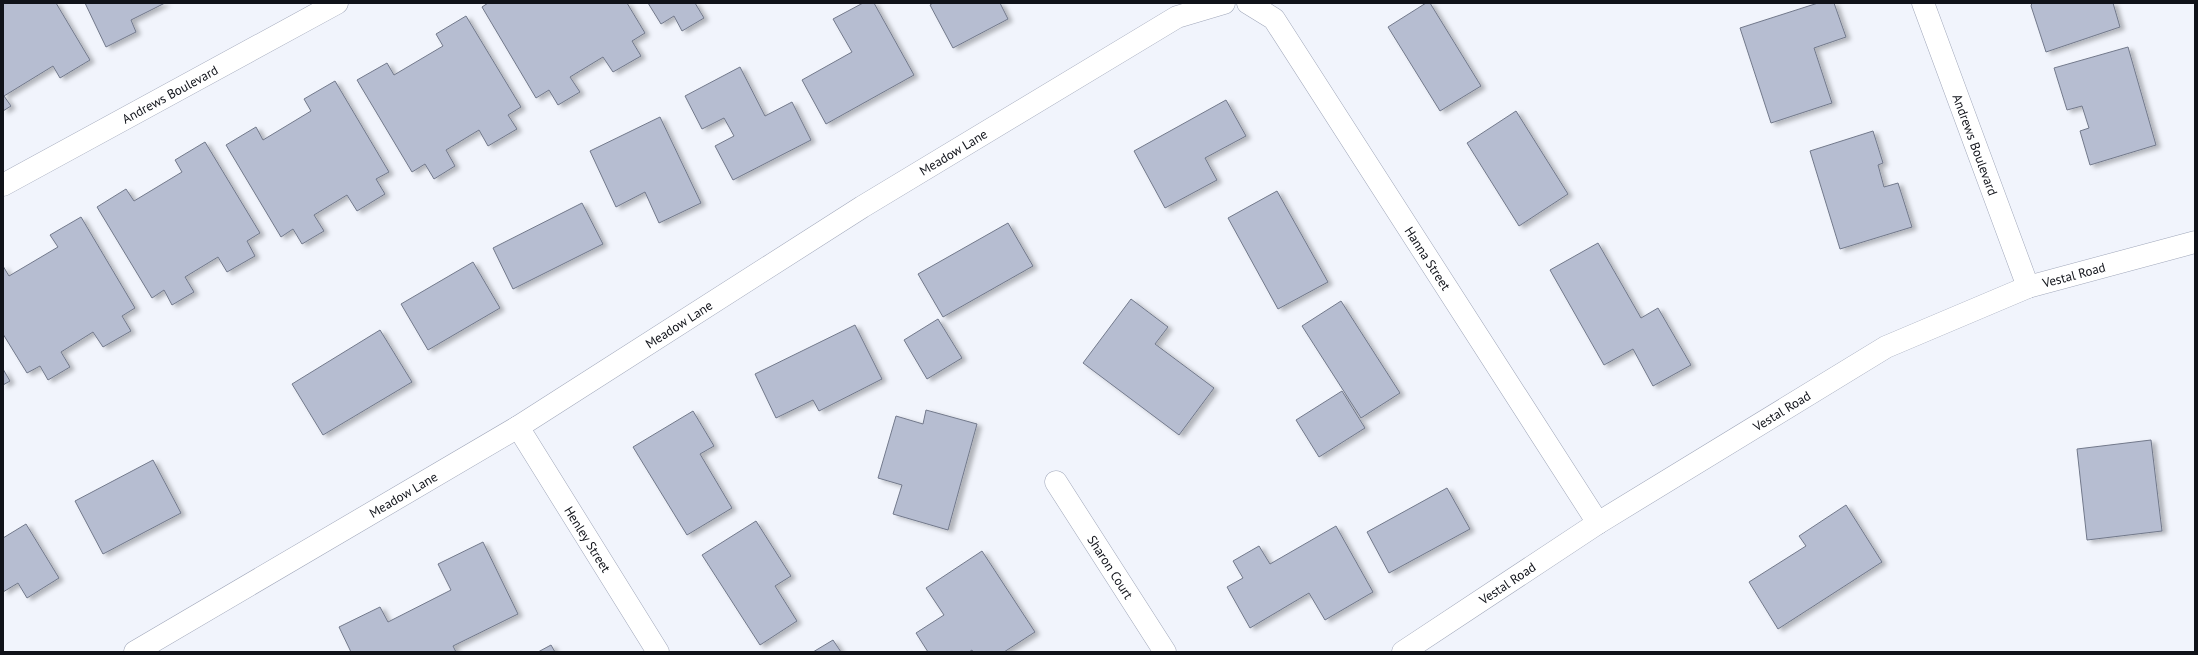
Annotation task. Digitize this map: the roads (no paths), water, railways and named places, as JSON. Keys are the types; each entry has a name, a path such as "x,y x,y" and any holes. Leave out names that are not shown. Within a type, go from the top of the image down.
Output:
{"street":[{"name":"Andrews Boulevard","path":"3,185 338,3"},
{"name":"Meadow Lane","path":"135,652 518,427 862,207 1170,21 1177,17 1224,3"},
{"name":"Hanna Street","path":"1248,3 1274,19 1598,523"},
{"name":"Andrews Boulevard","path":"1923,3 2028,287"},
{"name":"Vestal Road","path":"1403,652 1598,523 1886,347 2028,287 2195,242"},
{"name":"Henley Street","path":"518,427 658,652"},
{"name":"Sharon Court","path":"1056,482 1165,652"}]}
